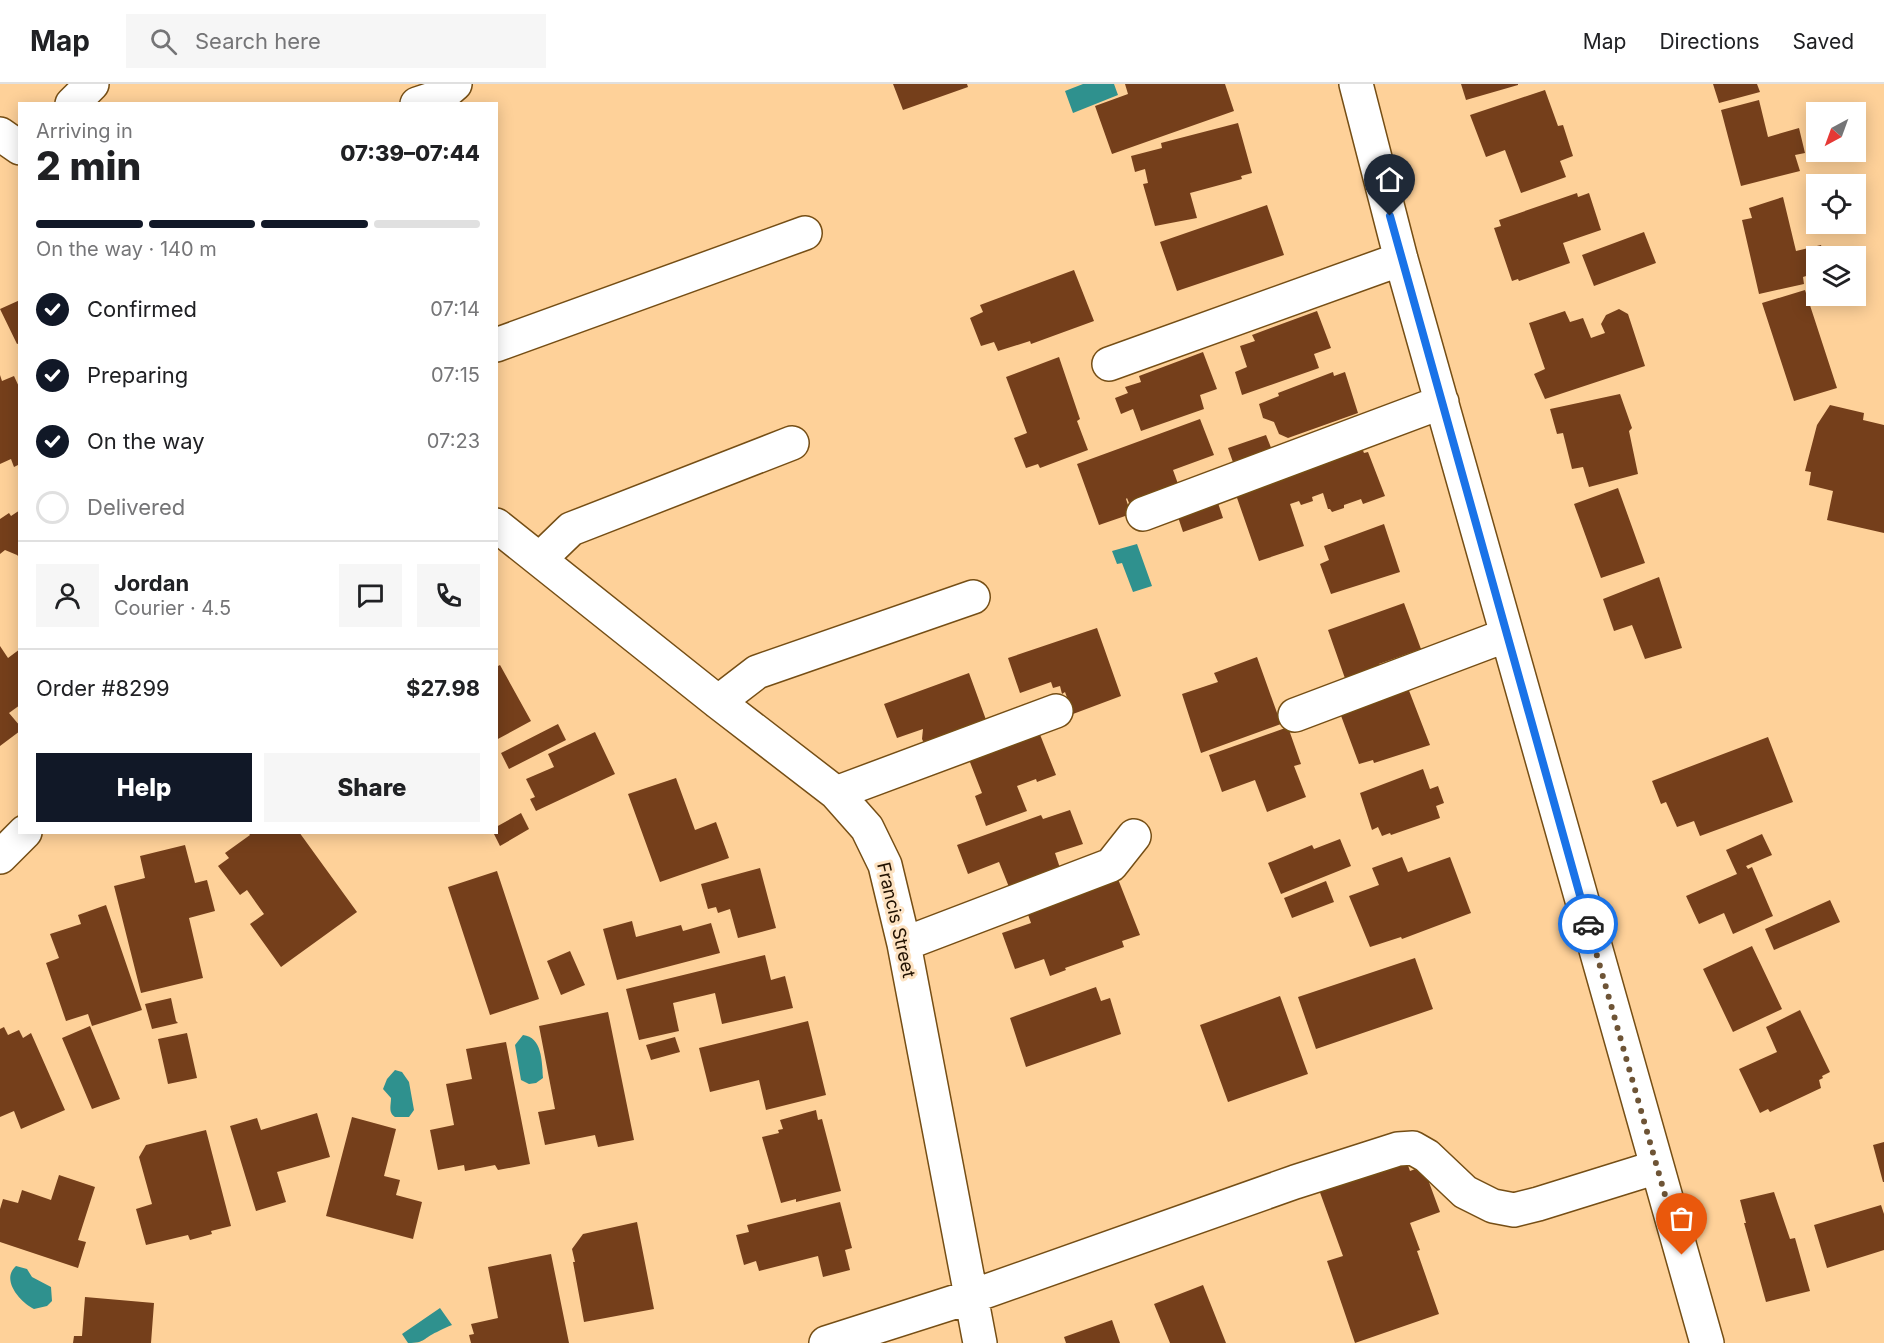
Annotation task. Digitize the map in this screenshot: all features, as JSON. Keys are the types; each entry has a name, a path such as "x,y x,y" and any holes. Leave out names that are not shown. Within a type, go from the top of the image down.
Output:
{"street":[{"path":"74,102 92,84"},
{"path":"423,102 441,96 455,84"},
{"path":"1356,84 1401,260 1707,1343"},
{"path":"0,134 18,147"},
{"path":"498,344 805,233"},
{"path":"1108,364 1401,260"},
{"path":"1143,514 1442,402"},
{"path":"540,559 571,529 792,443"},
{"name":"Francis Street","path":"498,527 836,793 867,828 885,865 904,944 980,1343"},
{"path":"718,702 757,672 973,597"},
{"path":"1295,715 1507,635"},
{"path":"836,793 1056,711"},
{"path":"0,857 23,834"},
{"path":"904,944 1111,866 1134,836"},
{"path":"826,1343 970,1297 1295,1182 1398,1149 1413,1148 1426,1156 1465,1192 1493,1206 1514,1210 1657,1167"}],"water":[{"path":"1083,84 1114,84 1118,95 1073,113 1065,91"},
{"path":"1137,544 1152,586 1133,592 1122,563 1117,564 1112,551"},
{"path":"523,1035 534,1040 540,1051 543,1078 536,1083 529,1084 521,1080 515,1045"},
{"path":"395,1070 402,1072 409,1082 414,1110 409,1117 395,1117 391,1113 391,1098 383,1089 387,1079"},
{"path":"16,1266 27,1269 32,1277 51,1287 52,1301 47,1306 34,1309 18,1296 10,1278"},
{"path":"440,1308 452,1325 421,1341 408,1343 402,1334"}],"building":[{"path":"893,84 967,84 968,87 903,110"},
{"path":"1125,84 1225,84 1234,111 1112,154 1095,106 1128,94"},
{"path":"1461,84 1518,84 1518,85 1466,100"},
{"path":"1713,84 1757,84 1760,92 1719,103"},
{"path":"1545,90 1558,126 1563,125 1573,156 1560,161 1566,177 1521,193 1505,150 1486,157 1470,115"},
{"path":"1759,100 1768,137 1799,128 1805,153 1795,155 1800,171 1741,186 1721,110"},
{"path":"1238,123 1252,173 1241,176 1242,179 1190,193 1197,218 1155,226 1143,184 1148,183 1145,169 1135,172 1131,156 1162,148 1161,143"},
{"path":"1577,193 1578,197 1589,193 1601,230 1563,243 1570,263 1519,281 1518,279 1512,281 1494,228 1501,226 1499,220"},
{"path":"1783,197 1796,251 1806,249 1804,284 1759,294 1742,220 1752,218 1749,208"},
{"path":"1267,205 1284,255 1177,291 1160,242"},
{"path":"1644,232 1656,263 1594,286 1582,255"},
{"path":"1074,270 1094,321 1031,344 1030,341 998,351 994,342 981,346 970,318 983,312 980,305"},
{"path":"1805,290 1806,306 1810,306 1837,388 1794,401 1762,303"},
{"path":"18,301 18,344 17,344 0,309"},
{"path":"1619,309 1628,314 1645,366 1545,399 1534,374 1545,369 1529,323 1565,311 1570,322 1583,318 1591,338 1605,333 1601,324 1606,315"},
{"path":"1317,311 1331,348 1314,354 1319,368 1242,395 1235,372 1247,367 1240,346 1255,341 1252,335"},
{"path":"1203,352 1217,389 1200,395 1204,409 1141,431 1133,409 1121,414 1115,398 1128,393 1125,387 1141,382 1139,376"},
{"path":"1059,357 1080,419 1077,421 1088,450 1040,468 1038,464 1026,468 1014,438 1027,433 1006,377"},
{"path":"1333,372 1334,376 1345,372 1358,413 1288,438 1279,434 1274,422 1263,418 1259,404 1279,396 1278,393"},
{"path":"0,375 2,381 14,376 18,385 18,465 14,467 11,459 0,464"},
{"path":"1620,394 1632,428 1629,431 1638,474 1589,487 1583,467 1572,469 1563,433 1557,434 1550,409"},
{"path":"1830,405 1864,413 1863,420 1884,425 1884,533 1827,520 1833,491 1809,485 1811,472 1805,471 1817,425"},
{"path":"1200,419 1214,455 1173,470 1182,495 1133,513 1127,498 1131,514 1099,525 1077,464"},
{"path":"1266,435 1274,455 1235,468 1228,448"},
{"path":"1362,448 1364,453 1368,452 1385,496 1363,504 1361,499 1332,512 1328,509 1323,493 1312,497 1313,501 1301,505 1299,501 1290,504 1304,546 1259,561 1236,495"},
{"path":"1618,488 1645,563 1601,578 1574,504"},
{"path":"1217,500 1223,518 1183,532 1177,514"},
{"path":"18,511 18,556 5,550 0,554 0,519 9,513 11,516"},
{"path":"1384,524 1400,572 1331,594 1320,564 1329,560 1324,546"},
{"path":"1659,577 1682,648 1645,659 1632,625 1614,631 1603,599"},
{"path":"1404,603 1421,649 1379,664 1381,672 1347,684 1328,630"},
{"path":"1097,628 1121,696 1073,714 1065,692 1062,694 1060,686 1053,688 1051,682 1020,693 1008,658"},
{"path":"0,646 8,658 18,650 18,706 9,713 18,724 18,732 0,746"},
{"path":"1257,657 1281,724 1201,753 1182,694 1218,682 1214,673"},
{"path":"500,665 531,721 498,739 498,666"},
{"path":"969,673 989,728 926,747 922,739 923,729 897,738 884,704"},
{"path":"1408,688 1430,745 1374,763 1373,760 1359,764 1340,713"},
{"path":"558,724 566,740 509,769 501,753"},
{"path":"1288,727 1301,764 1294,766 1306,797 1267,812 1255,780 1222,792 1209,755"},
{"path":"595,732 615,774 536,811 530,799 535,797 526,779 554,767 548,754"},
{"path":"1039,732 1056,775 1017,786 1027,811 986,826 975,796 982,793 968,757"},
{"path":"1768,737 1793,802 1700,836 1694,821 1677,827 1666,802 1661,804 1652,781"},
{"path":"1423,769 1430,789 1438,786 1444,803 1436,806 1440,818 1391,835 1390,833 1382,836 1378,827 1372,830 1360,793"},
{"path":"676,778 695,830 716,822 729,858 660,882 628,794"},
{"path":"1070,810 1083,844 1055,853 1062,874 1011,892 999,862 968,874 957,845 1041,815 1043,819"},
{"path":"521,813 529,829 500,846 494,834 498,834 498,826"},
{"path":"300,834 357,912 281,967 250,924 264,914 247,890 240,895 218,866 229,858 225,853 250,835"},
{"path":"1762,834 1772,855 1746,866 1748,869 1752,867 1773,916 1733,934 1724,913 1699,924 1686,896 1737,874 1726,850"},
{"path":"1340,839 1351,866 1281,894 1268,863 1312,845 1314,849"},
{"path":"185,845 195,883 207,880 215,911 189,918 203,978 141,993 114,886 145,878 140,856"},
{"path":"1402,857 1408,872 1450,857 1471,913 1402,939 1401,937 1370,947 1349,896 1379,885 1372,868"},
{"path":"760,868 776,928 738,938 730,909 718,913 716,907 708,909 701,884"},
{"path":"497,871 539,999 490,1015 448,887"},
{"path":"1118,879 1140,935 1122,941 1124,947 1065,968 1066,970 1050,976 1044,959 1015,969 1002,933 1031,923 1026,909"},
{"path":"1326,881 1334,902 1292,918 1284,898"},
{"path":"1830,900 1840,922 1774,950 1765,929"},
{"path":"106,905 142,1010 92,1026 88,1014 66,1021 46,963 59,958 50,934 81,924 78,915"},
{"path":"632,921 636,937 681,925 683,931 711,923 720,953 617,980 603,929"},
{"path":"1752,946 1782,1009 1733,1032 1703,969"},
{"path":"570,951 585,985 561,995 547,961"},
{"path":"765,955 771,980 785,976 793,1008 722,1024 715,993 673,1003 679,1031 639,1040 626,989"},
{"path":"1415,958 1433,1009 1316,1049 1298,997"},
{"path":"1096,987 1101,1001 1110,998 1121,1034 1026,1067 1010,1018"},
{"path":"1280,996 1308,1074 1228,1102 1200,1025"},
{"path":"171,998 178,1023 152,1029 145,1004"},
{"path":"1800,1010 1830,1072 1819,1080 1821,1088 1770,1112 1768,1109 1760,1113 1739,1069 1777,1052 1766,1027"},
{"path":"608,1012 634,1140 598,1147 595,1135 545,1145 538,1112 555,1109 539,1026"},
{"path":"808,1021 826,1095 766,1110 759,1080 710,1092 699,1048"},
{"path":"90,1026 120,1099 92,1109 62,1038"},
{"path":"4,1027 8,1035 19,1030 23,1038 31,1033 65,1110 21,1129 14,1111 0,1117 0,1029"},
{"path":"187,1033 197,1078 168,1084 158,1039"},
{"path":"675,1037 680,1052 651,1060 646,1045"},
{"path":"506,1042 530,1164 498,1170 495,1165 465,1171 464,1165 438,1170 430,1130 454,1125 446,1084 472,1079 466,1049"},
{"path":"816,1110 818,1120 822,1119 841,1191 796,1202 796,1199 781,1203 762,1137 779,1133 778,1130 783,1129 780,1120"},
{"path":"317,1113 330,1157 277,1172 286,1202 256,1211 230,1126 257,1118 261,1130"},
{"path":"352,1117 396,1129 384,1176 400,1180 396,1195 422,1202 413,1239 326,1216"},
{"path":"206,1130 231,1226 190,1240 188,1235 146,1245 136,1209 152,1204 139,1157 146,1145"},
{"path":"1884,1142 1884,1182 1883,1182 1873,1145"},
{"path":"1405,1157 1410,1171 1423,1166 1440,1212 1410,1223 1420,1250 1417,1251 1439,1314 1355,1343 1327,1261 1343,1256 1318,1187"},
{"path":"59,1175 95,1187 78,1240 86,1242 78,1268 0,1242 0,1209 3,1199 18,1203 22,1190 51,1200"},
{"path":"1774,1192 1790,1239 1795,1238 1810,1291 1766,1302 1744,1223 1746,1223 1740,1200"},
{"path":"840,1202 852,1248 845,1250 850,1270 823,1277 818,1256 759,1271 756,1261 744,1265 736,1235 749,1232 747,1225"},
{"path":"1881,1205 1884,1214 1884,1250 1827,1268 1814,1225"},
{"path":"637,1222 654,1309 584,1322 572,1249 583,1234"},
{"path":"551,1254 569,1343 471,1343 469,1335 474,1334 471,1324 498,1318 488,1267"},
{"path":"1203,1285 1226,1343 1170,1343 1154,1304"},
{"path":"85,1297 154,1303 151,1343 73,1343 74,1336 82,1336"},
{"path":"1112,1320 1120,1343 1066,1343 1064,1337"}],"way so far":[{"path":"1588,924 1682,1255"}],"route":[{"path":"1390,216 1588,924"}]}
